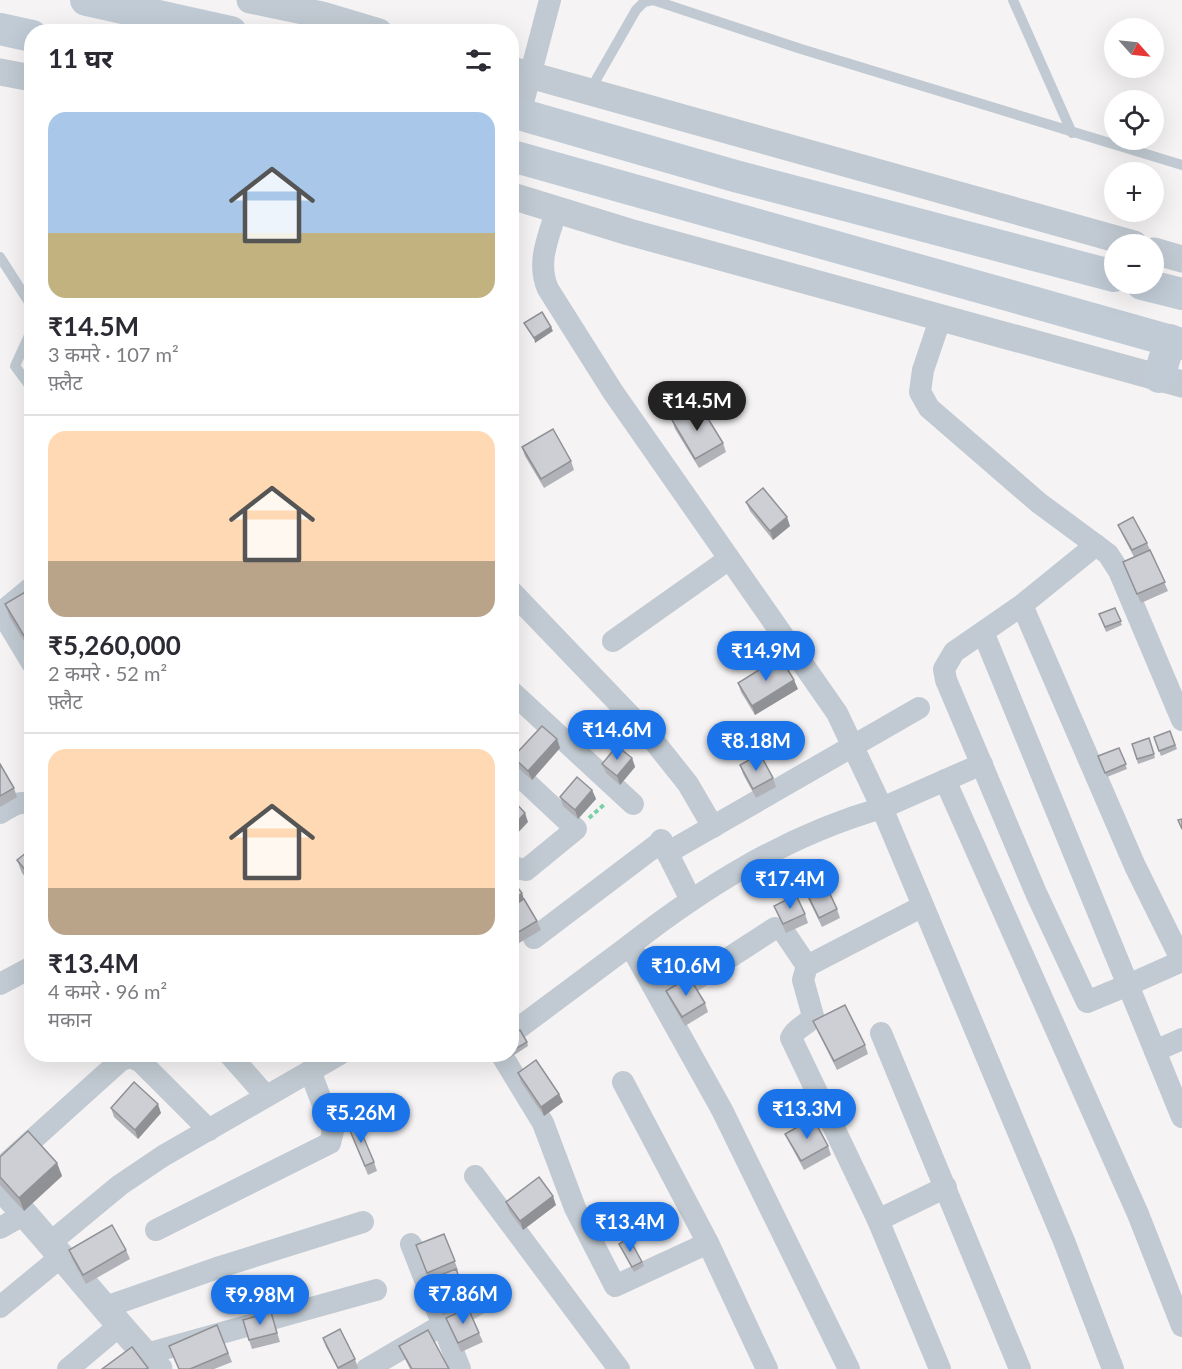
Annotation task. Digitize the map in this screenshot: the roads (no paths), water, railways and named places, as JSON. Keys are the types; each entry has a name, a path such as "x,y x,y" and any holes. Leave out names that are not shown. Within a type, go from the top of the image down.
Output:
{"main road":[{"path":"86,0 195,24"},
{"path":"0,29 24,34"},
{"path":"519,114 735,176 1104,273"},
{"path":"519,158 1176,342 1171,381"},
{"path":"1164,290 1182,294"}],"street":[{"path":"249,0 322,15 352,24"},
{"path":"519,89 521,73 550,0"},
{"path":"0,72 24,76"},
{"path":"521,73 1104,236"},
{"path":"519,198 629,232 1171,381"},
{"path":"557,209 542,258 542,275 548,289 613,392 818,686 854,745 1064,1241 1113,1369"},
{"path":"1164,254 1182,260"},
{"path":"941,317 920,392 929,408 984,458 1108,554 1119,571 1182,720"},
{"path":"1022,605 1135,866 1182,961 1087,1002 1036,893 946,680 944,669 954,652 1022,605 1096,545"},
{"path":"613,641 729,559"},
{"path":"24,593 0,612 24,650"},
{"path":"519,599 655,742 694,792 713,827"},
{"path":"983,632 1182,1117"},
{"path":"519,698 627,797"},
{"path":"534,938 662,842 713,827 919,708"},
{"path":"519,1028 728,875 782,846 839,821 882,808 982,764"},
{"path":"519,776 576,829 526,870 519,868"},
{"path":"945,780 1138,1214 1182,1326"},
{"path":"0,813 14,804 24,802"},
{"path":"662,842 691,900"},
{"path":"923,906 807,966 803,980 813,1017 795,1031 791,1038 793,1047 878,1220 940,1369"},
{"path":"663,1000 775,928 784,932 807,966"},
{"path":"630,945 663,1000 722,1110 849,1369"},
{"path":"0,984 24,971"},
{"path":"880,1033 1020,1369"},
{"path":"1155,1051 1182,1039"},
{"path":"0,1169 120,1062"},
{"path":"141,1062 209,1130"},
{"path":"236,1062 266,1096"},
{"path":"0,1308 120,1185 326,1062"},
{"path":"506,1062 543,1123 575,1208 615,1286 708,1243"},
{"path":"156,1230 330,1143 333,1131 310,1071"},
{"path":"623,1082 708,1243 767,1369"},
{"path":"475,1176 619,1369"},
{"path":"0,1187 56,1249 111,1317 153,1362 376,1290"},
{"path":"878,1220 946,1187"},
{"path":"0,1228 25,1214"},
{"path":"68,1369 111,1317 220,1267 363,1222"},
{"path":"411,1244 460,1369"},
{"path":"371,1368 485,1300"}],"lane":[{"path":"589,93 636,10 644,2 652,0 1072,133 1182,165"},
{"path":"1013,0 1072,133"},
{"path":"0,257 24,294"},
{"path":"24,346 15,366 24,378"}]}
